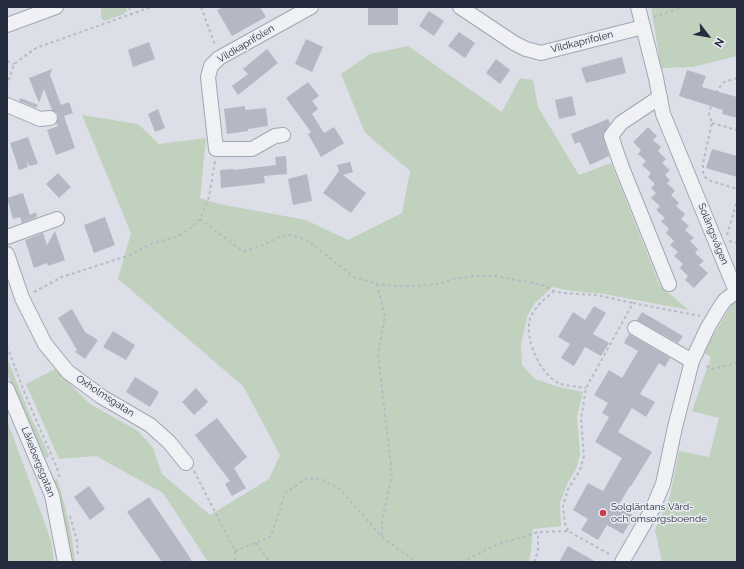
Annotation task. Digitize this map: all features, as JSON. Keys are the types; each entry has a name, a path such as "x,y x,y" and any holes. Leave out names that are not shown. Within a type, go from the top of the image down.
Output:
{"street":[{"path":"7,24 56,7"},
{"name":"Vildkaprifolen","path":"216,149 208,77 212,66 219,58 311,7"},
{"name":"Vildkaprifolen","path":"460,7 514,43 526,49 541,53 641,18"},
{"name":"Solängsvägen","path":"622,562 652,510 662,484 692,361 713,318 725,300 736,291 663,114 641,18"},
{"path":"660,97 621,123 611,136 621,165 658,252 669,284"},
{"path":"7,105 40,119 50,118"},
{"path":"216,149 252,149 275,136 282,135"},
{"path":"7,237 57,219"},
{"name":"Oxholmsgatan","path":"7,254 22,298 45,344 68,372 102,397 150,425 169,442 186,463"},
{"path":"635,328 692,361"},
{"name":"Låkebergsgatan","path":"7,389 52,495 65,562"}],"path":[{"path":"129,7 131,14"},
{"path":"7,86 14,64 36,48 151,7"},
{"path":"201,7 219,58"},
{"path":"641,18 684,7"},
{"path":"7,61 14,64"},
{"path":"737,78 724,82 718,89 712,102 709,114 712,123 702,172 708,180 737,189"},
{"path":"712,123 737,130"},
{"path":"22,298 62,276 130,255 151,244 178,236 192,227 200,219 209,197 216,149"},
{"path":"737,201 727,237 728,240 737,243"},
{"path":"200,219 241,250 246,251 281,236 288,235 299,237 308,241 354,277 377,284 392,286 439,284 453,279 489,276 543,285 554,291 596,295 713,318"},
{"path":"377,284 385,316 378,354 392,474 382,521 382,536"},
{"path":"554,291 538,305 530,318 529,328 531,346 538,362 548,375 560,384 586,388"},
{"path":"568,531 565,524 563,506 568,489 580,470 584,456 581,420 586,388 633,303"},
{"path":"706,366 713,368 737,363"},
{"path":"186,463 193,469 199,479 235,551 235,562"},
{"path":"235,551 270,537 285,493 307,478 323,480 340,489 382,536 416,562"},
{"path":"462,562 496,545 538,532 568,531 622,562"},
{"path":"534,562 538,551 538,532"},
{"path":"256,543 270,562"}],"green space":[{"path":"101,7 126,7 127,10 124,14 104,21 101,17"},
{"path":"651,7 737,7 737,56 693,67 661,68"},
{"path":"408,46 502,112 520,78 533,80 538,107 579,175 611,163 660,286 689,310 604,294 572,291 552,287 535,303 527,317 521,345 522,365 535,379 559,387 583,392 577,417 580,455 576,469 568,482 560,503 561,526 533,529 529,562 208,562 163,493 96,456 59,459 26,384 55,369 90,404 138,431 153,448 162,474 210,515 269,479 280,455 243,386 118,279 131,233 82,115 138,124 159,144 206,138 200,198 219,204 306,220 348,240 402,213 410,171 365,133 341,74 370,54"},
{"path":"737,298 737,562 662,562 655,530 670,496 679,451 709,457 719,418 692,411 711,357 703,352"},
{"path":"7,358 30,415 49,455 48,458 45,457 20,407 7,373"},
{"path":"7,420 51,540 54,562 7,562"},
{"path":"57,479 68,520 75,562 69,562 53,481"}],"building":[{"path":"224,7 260,7 266,17 232,36 217,10"},
{"path":"368,7 398,7 398,25 368,25"},
{"path":"429,11 444,21 434,36 419,26"},
{"path":"459,32 475,43 465,58 448,46"},
{"path":"306,39 323,47 312,72 295,64"},
{"path":"149,42 155,59 133,67 128,50"},
{"path":"267,49 278,63 238,95 232,86 248,74 243,69"},
{"path":"622,57 626,73 586,83 581,68"},
{"path":"496,59 510,70 500,84 486,73"},
{"path":"52,69 50,75 61,105 69,102 73,113 64,116 75,148 56,155 47,130 58,126 56,123 58,117 57,113 52,110 44,89 39,103 29,78"},
{"path":"687,70 706,76 702,87 737,97 737,118 722,114 723,110 679,96"},
{"path":"308,82 319,96 312,101 318,109 312,114 324,133 334,127 344,143 321,157 308,134 311,132 286,98"},
{"path":"572,96 576,115 559,119 555,100"},
{"path":"20,98 38,105 36,108 19,101"},
{"path":"245,106 245,110 266,108 268,126 227,134 224,109"},
{"path":"158,109 165,128 155,132 148,114"},
{"path":"608,119 610,123 603,135 609,156 590,165 580,142 575,144 571,134"},
{"path":"648,127 657,136 653,140 661,147 658,151 666,159 662,163 670,170 665,175 670,180 667,183 675,191 671,195 679,203 676,206 685,214 681,219 689,226 685,230 694,238 690,241 698,249 695,253 704,261 699,265 708,273 694,288 685,280 688,276 680,268 683,264 674,256 678,252 670,245 674,241 666,233 669,229 661,221 665,218 656,210 660,206 651,198 656,193 651,188 655,184 648,177 651,173 642,165 646,161 638,154 641,150 633,142"},
{"path":"28,137 38,164 30,166 26,162 28,167 19,170 10,143"},
{"path":"712,149 737,156 737,177 706,168"},
{"path":"286,156 287,174 264,176 265,183 221,188 220,170 234,170 276,165 275,157"},
{"path":"350,162 353,172 343,175 366,193 351,213 323,193 339,171 337,165"},
{"path":"58,173 71,187 59,198 46,184"},
{"path":"307,174 312,201 293,205 288,179"},
{"path":"23,193 30,215 36,212 37,217 22,223 20,217 13,219 7,198"},
{"path":"105,217 115,245 94,253 84,225"},
{"path":"55,231 65,260 48,266 47,263 34,268 25,240 43,233 47,245"},
{"path":"594,306 606,313 593,334 609,343 601,356 585,347 574,366 561,358 570,344 558,337 573,312 585,320"},
{"path":"72,309 85,332 98,340 85,359 75,352 77,350 58,318"},
{"path":"642,312 683,336 678,343 637,320"},
{"path":"113,331 135,345 126,360 103,347"},
{"path":"629,334 670,358 665,367 659,363 640,394 655,402 646,417 632,408 618,432 652,452 618,506 634,516 623,534 607,525 598,540 581,530 588,519 573,510 588,483 603,491 622,458 595,442 609,417 602,413 608,403 594,395 609,370 622,378 638,351 624,343"},
{"path":"135,377 159,392 150,407 126,392"},
{"path":"196,388 208,402 194,415 182,402"},
{"path":"217,418 247,457 234,468 246,488 232,496 225,484 230,481 195,435"},
{"path":"89,486 105,509 90,520 74,497"},
{"path":"149,497 192,562 162,562 127,512"},
{"path":"568,546 596,562 559,562"}],"place":[{"name":"Solgläntans Vård- och omsorgsboende","path":"603,513"}]}
